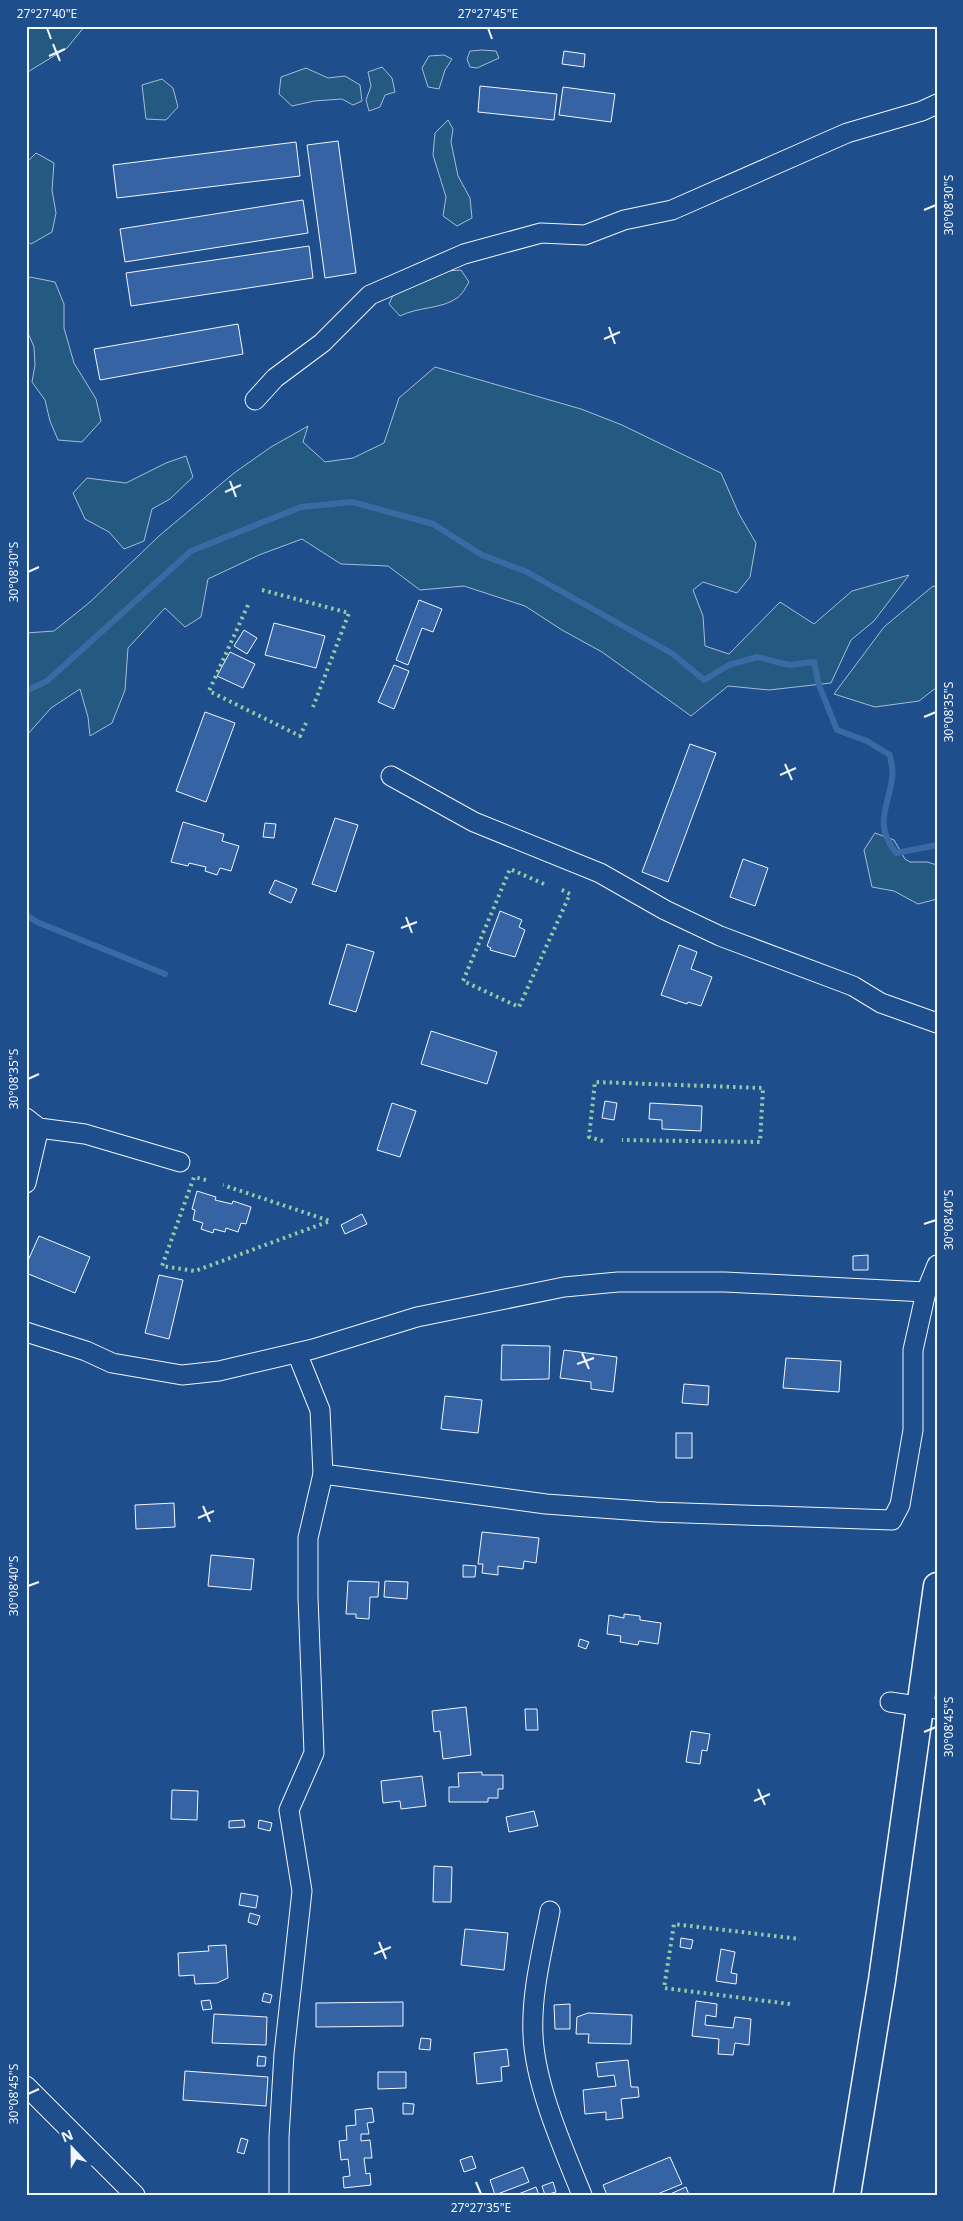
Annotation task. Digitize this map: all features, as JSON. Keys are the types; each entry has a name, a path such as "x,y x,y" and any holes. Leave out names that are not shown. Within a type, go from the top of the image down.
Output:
{"main road":[{"path":"847,2195 928,1708 937,1586"}],"street":[{"path":"255,400 275,378 322,343 370,295 464,254 541,233 585,235 624,220 672,210 847,133 922,111 937,104"},
{"path":"392,776 474,822 600,873 665,910 720,936 853,986 882,1003 937,1023"},
{"path":"26,1183 32,1123 86,1134 180,1162"},
{"path":"323,1474 546,1504 656,1512 892,1520 900,1505 912,1430 913,1350 926,1292 937,1264"},
{"path":"26,1332 86,1352 112,1364 182,1375 219,1371 297,1353 417,1317 564,1287 618,1282 725,1282 926,1292"},
{"path":"280,2195 279,2137 284,2054 302,1891 289,1810 314,1753 308,1597 308,1538 323,1474 320,1410 297,1353"},
{"path":"890,1702 928,1708"},
{"path":"550,1911 534,1990 533,2036 541,2082 564,2151 582,2195"},
{"path":"26,2086 135,2195"}],"shaded area":[{"path":"26,26 85,26 67,48 26,73"},
{"path":"470,51 496,51 499,58 477,68 470,67 467,59"},
{"path":"444,55 452,59 445,70 439,89 428,87 422,68 429,56"},
{"path":"382,67 392,78 395,92 385,95 380,107 369,111 366,100 371,86 368,72"},
{"path":"306,68 328,78 345,76 360,85 362,101 353,105 342,99 314,101 292,106 279,94 281,77"},
{"path":"162,79 173,88 178,107 166,120 146,119 142,85"},
{"path":"448,120 453,129 451,142 458,176 470,198 472,218 457,226 443,216 446,197 433,155 435,133"},
{"path":"36,153 54,163 52,190 56,213 52,232 31,244 26,241 26,163"},
{"path":"461,270 469,282 461,295 451,302 400,316 389,304 395,291 408,285 429,280 446,271"},
{"path":"30,277 55,282 64,304 64,328 74,363 96,399 101,421 82,442 58,440 50,421 45,400 32,382 35,365 34,347 26,328 26,282"},
{"path":"435,367 581,409 622,425 721,473 739,514 756,543 750,577 737,593 703,582 693,590 703,616 705,646 729,654 780,602 814,624 852,591 909,575 874,621 851,640 831,683 769,690 728,686 691,716 602,652 562,630 525,606 464,586 420,590 388,566 341,564 302,539 259,555 208,579 201,617 185,627 165,608 128,648 125,690 112,723 90,736 88,717 80,689 51,708 28,734 26,731 26,633 54,631 90,602 159,536 234,473 271,447 308,426 303,442 325,462 353,458 384,443 399,398"},
{"path":"186,456 193,477 170,499 152,509 144,541 124,549 109,532 85,519 73,493 87,478 126,483 166,463"},
{"path":"933,586 937,587 937,687 919,701 875,707 834,694 884,627"},
{"path":"875,833 894,840 905,859 910,862 927,862 937,865 937,899 918,904 894,891 872,887 864,850"}],"building":[{"path":"564,51 585,54 584,67 562,64"},
{"path":"480,86 557,94 554,120 478,112"},
{"path":"563,87 615,94 611,122 559,115"},
{"path":"338,141 356,273 325,278 307,145"},
{"path":"296,142 300,176 117,198 113,165"},
{"path":"303,200 308,233 125,262 120,229"},
{"path":"309,246 313,278 131,306 126,273"},
{"path":"238,324 243,354 100,380 94,349"},
{"path":"419,600 442,609 433,632 422,628 408,665 396,660"},
{"path":"274,623 325,636 316,668 265,655"},
{"path":"244,630 257,638 247,654 234,646"},
{"path":"230,652 255,664 243,688 217,676"},
{"path":"394,665 409,671 394,709 378,702"},
{"path":"205,712 235,723 206,802 176,791"},
{"path":"690,744 716,753 668,882 642,872"},
{"path":"335,818 358,825 336,892 312,884"},
{"path":"183,822 224,834 222,841 239,846 231,871 220,868 217,875 205,871 206,867 189,863 188,866 171,862"},
{"path":"265,823 276,824 274,838 263,837"},
{"path":"743,859 768,868 755,906 730,897"},
{"path":"275,880 297,889 291,903 269,893"},
{"path":"500,911 522,920 519,927 525,930 515,957 490,950 491,948 487,946"},
{"path":"347,944 374,952 356,1012 329,1004"},
{"path":"679,945 697,952 691,969 712,977 701,1006 688,1002 687,1004 661,995"},
{"path":"431,1031 497,1052 487,1084 421,1064"},
{"path":"605,1101 617,1103 614,1120 602,1118"},
{"path":"392,1103 416,1111 400,1157 377,1150"},
{"path":"650,1103 702,1106 701,1131 662,1129 662,1120 649,1119"},
{"path":"197,1191 216,1197 215,1200 232,1204 233,1201 251,1207 246,1224 241,1223 238,1232 226,1228 225,1232 214,1229 213,1233 201,1229 203,1223 193,1220 195,1210 192,1209"},
{"path":"362,1214 367,1224 345,1234 341,1225"},
{"path":"39,1236 90,1257 75,1293 26,1273 26,1265"},
{"path":"868,1255 868,1270 853,1270 853,1256"},
{"path":"159,1275 183,1280 169,1339 145,1333"},
{"path":"502,1345 550,1346 549,1379 501,1380"},
{"path":"564,1350 617,1357 613,1392 591,1389 591,1382 560,1378"},
{"path":"786,1358 841,1361 839,1392 783,1388"},
{"path":"684,1384 709,1386 708,1405 682,1403"},
{"path":"445,1396 482,1400 478,1433 441,1429"},
{"path":"676,1433 692,1433 692,1458 676,1458"},
{"path":"174,1503 175,1527 136,1529 135,1505"},
{"path":"482,1532 539,1538 536,1563 524,1561 523,1569 498,1566 498,1575 482,1573 483,1564 478,1564"},
{"path":"211,1555 254,1559 251,1590 208,1586"},
{"path":"463,1565 476,1566 475,1577 463,1577"},
{"path":"348,1581 379,1582 378,1597 370,1597 369,1619 356,1618 356,1614 346,1614"},
{"path":"385,1581 408,1582 407,1599 384,1597"},
{"path":"624,1614 640,1616 640,1620 661,1623 658,1644 639,1641 638,1645 620,1642 621,1636 607,1634 609,1615 624,1618"},
{"path":"580,1639 589,1642 586,1649 578,1646"},
{"path":"466,1707 471,1755 443,1759 440,1731 434,1732 432,1711"},
{"path":"525,1709 537,1709 538,1730 526,1730"},
{"path":"691,1731 710,1734 707,1751 702,1750 700,1764 686,1762"},
{"path":"482,1772 482,1775 503,1775 503,1789 498,1789 498,1798 488,1798 488,1802 449,1802 449,1787 459,1787 458,1773"},
{"path":"422,1776 426,1806 401,1809 400,1801 383,1803 381,1781"},
{"path":"172,1790 198,1791 197,1820 171,1819"},
{"path":"534,1811 538,1826 509,1832 506,1817"},
{"path":"244,1820 245,1827 229,1828 229,1821"},
{"path":"259,1820 272,1823 270,1831 258,1828"},
{"path":"434,1866 452,1867 451,1902 433,1902"},
{"path":"241,1893 258,1896 256,1908 239,1905"},
{"path":"250,1913 260,1916 257,1925 248,1922"},
{"path":"465,1929 508,1933 504,1970 461,1965"},
{"path":"681,1938 693,1940 691,1949 680,1947"},
{"path":"226,1945 228,1978 217,1983 195,1984 194,1975 179,1976 178,1953 209,1951 208,1946"},
{"path":"721,1949 735,1952 731,1973 737,1974 736,1984 716,1981"},
{"path":"264,1993 272,1995 270,2003 262,2001"},
{"path":"210,2000 212,2009 203,2010 201,2001"},
{"path":"696,2001 717,2004 716,2017 706,2015 705,2025 733,2028 735,2017 751,2019 749,2045 735,2043 733,2055 718,2054 719,2039 692,2036"},
{"path":"403,2002 403,2026 316,2027 316,2003"},
{"path":"570,2004 570,2029 555,2029 554,2005"},
{"path":"588,2013 632,2015 631,2044 588,2043 589,2034 576,2034 577,2017"},
{"path":"214,2014 267,2017 266,2045 212,2043"},
{"path":"421,2038 431,2039 430,2050 419,2049"},
{"path":"507,2049 509,2066 501,2067 502,2081 477,2084 474,2053"},
{"path":"258,2056 266,2057 265,2066 257,2066"},
{"path":"628,2060 631,2087 638,2087 639,2097 621,2099 623,2118 606,2120 606,2112 585,2114 583,2090 616,2086 614,2075 598,2077 596,2063"},
{"path":"185,2071 268,2077 266,2106 183,2100"},
{"path":"378,2072 406,2072 406,2088 378,2089"},
{"path":"403,2103 414,2104 413,2114 403,2114"},
{"path":"372,2108 374,2122 367,2123 369,2134 361,2134 361,2141 370,2140 372,2158 364,2158 366,2174 370,2173 371,2185 344,2188 343,2177 350,2176 348,2159 341,2160 339,2141 347,2140 346,2126 356,2125 355,2110"},
{"path":"241,2138 248,2140 244,2154 237,2152"},
{"path":"472,2156 476,2168 464,2172 460,2160"},
{"path":"670,2157 682,2184 655,2195 607,2195 603,2185"},
{"path":"523,2167 529,2182 495,2195 490,2180"},
{"path":"553,2182 556,2192 545,2195 542,2186"},
{"path":"536,2187 539,2195 516,2195"},
{"path":"686,2187 689,2195 668,2195"}],"waterway":[{"path":"26,691 47,681 191,551 301,507 352,502 433,524 482,555 525,571 673,654 704,680 729,665 757,657 789,665 814,662 819,685 837,730 867,741 890,755 893,776 884,817 885,834 889,843 896,853 937,845"},
{"path":"26,915 37,922 165,974"}],"hedge":[{"path":"262,590 349,613 313,707"},
{"path":"248,605 209,691 300,736 306,723"},
{"path":"544,884 510,869 463,981 519,1007 570,894 560,889"},
{"path":"603,1141 589,1137 595,1082 763,1088 760,1142 622,1140"},
{"path":"206,1180 194,1177 162,1266 195,1271 330,1221 223,1185"},
{"path":"790,2004 664,1988 674,1924 800,1939"}]}
